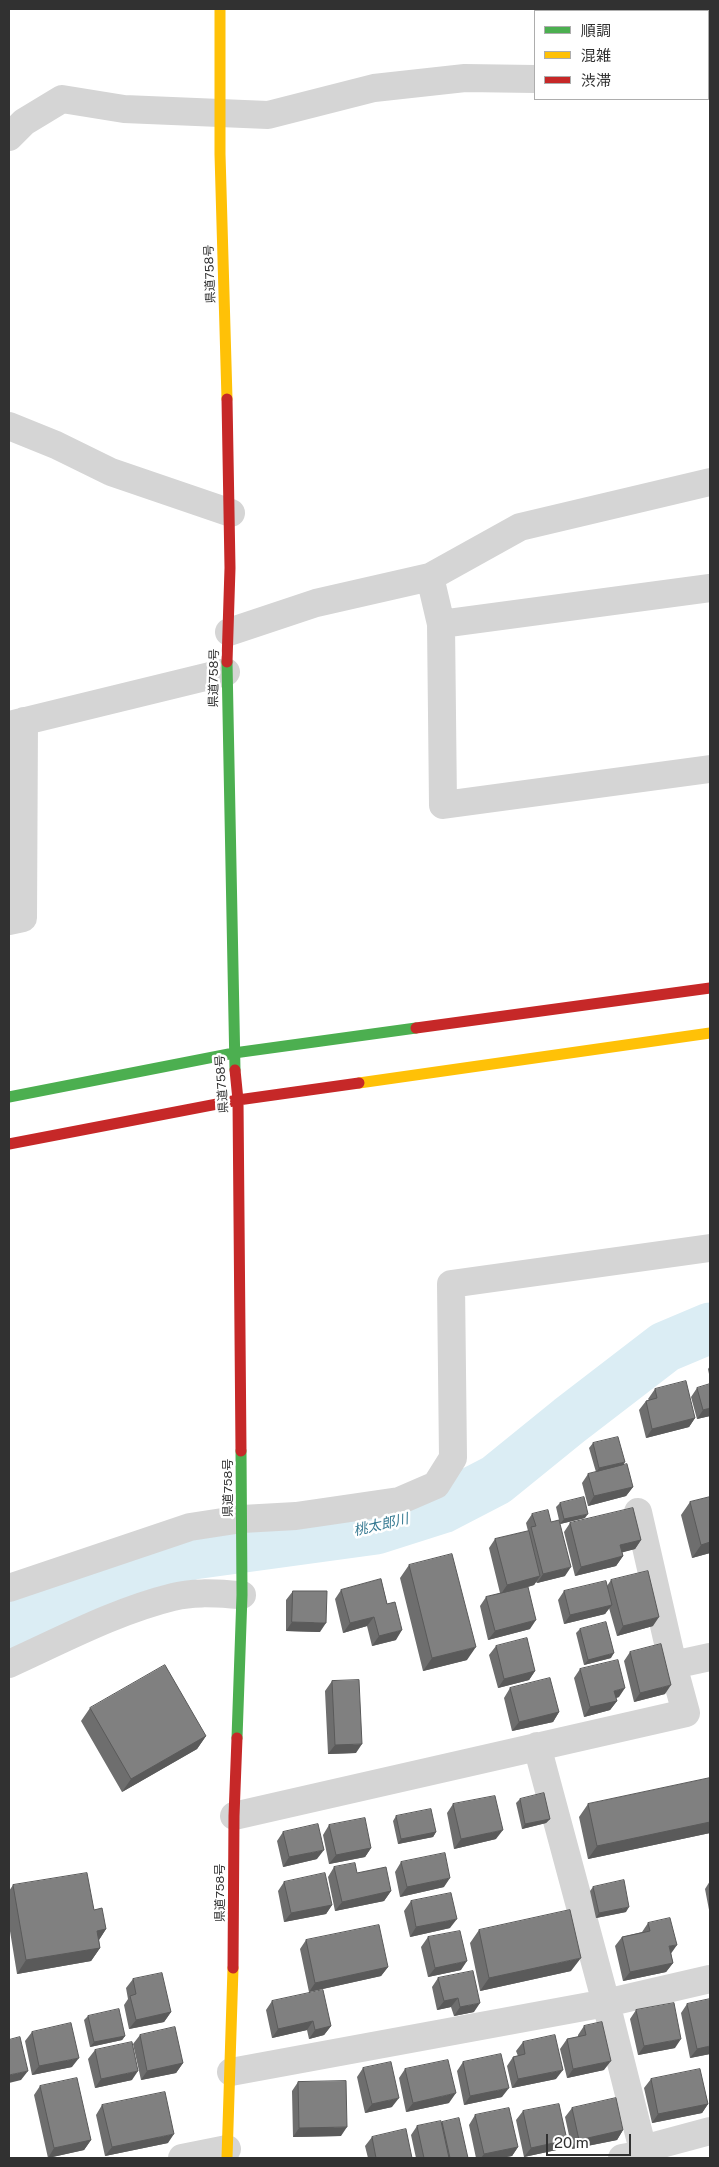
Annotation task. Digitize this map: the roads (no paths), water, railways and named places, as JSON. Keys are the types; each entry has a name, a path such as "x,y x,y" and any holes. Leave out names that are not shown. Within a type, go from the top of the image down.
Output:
{"main road":[{"name":"県道758号","path":"220,9 219,113 231,513 229,632 226,672 234,1054 238,1100 242,1519 242,1596 234,1816 231,2072 227,2153"},
{"path":"9,1097 234,1054 710,988"},
{"path":"9,1144 238,1100 710,1033"}],"street":[{"path":"9,137 24,122 62,99 124,109 268,115 374,88 465,78 534,79"},
{"path":"9,426 56,445 111,472 231,513"},
{"path":"229,632 316,603 430,577 520,527 710,482"},
{"path":"430,577 441,624 443,805 710,769"},
{"path":"441,624 710,588"},
{"path":"9,921 23,918 16,723 226,672"},
{"path":"9,1588 190,1527 242,1519 296,1516 399,1500 436,1485 453,1458 451,1284 710,1248"},
{"path":"234,1816 686,1713 638,1512"},
{"path":"9,1664 118,1616 175,1596 215,1594 242,1596"},
{"path":"673,1665 710,1657"},
{"path":"537,1746 606,2004 638,2155 710,2131"},
{"path":"231,2072 606,2004 710,1978"},
{"path":"182,2158 227,2153"}],"waterway":[{"name":"桃太郎川","path":"9,1626 126,1575 193,1554 376,1529 442,1508 496,1480 665,1347 710,1328"}]}
